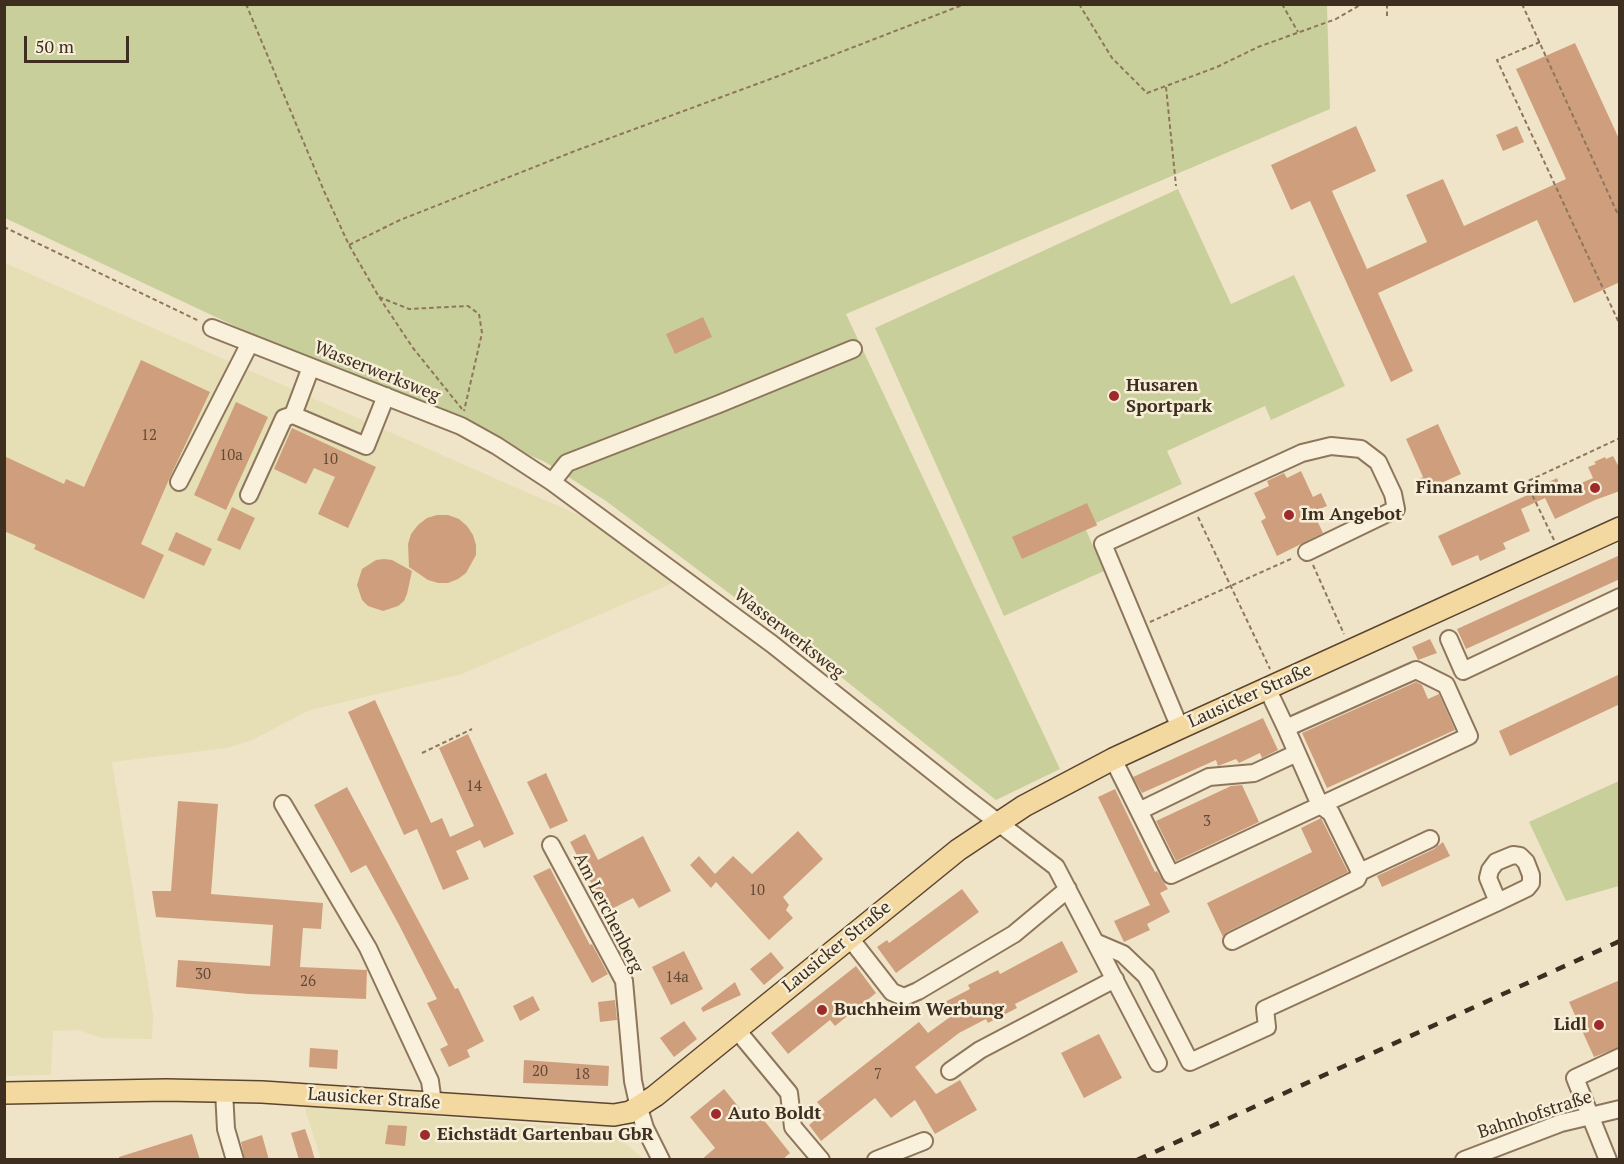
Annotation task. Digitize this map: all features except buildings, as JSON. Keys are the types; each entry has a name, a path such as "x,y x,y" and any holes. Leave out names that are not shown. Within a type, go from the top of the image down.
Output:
{"main road":[{"name":"Lausicker Straße","path":"4,1093 224,1091 614,1115 639,1108 958,850 1044,795 1113,759 1620,528"}],"street":[{"name":"Wasserwerksweg","path":"212,328 386,396 462,419 497,446 552,482 772,644 1056,867 1158,1063"},
{"path":"179,482 250,343"},
{"path":"552,482 567,463 853,349"},
{"path":"293,415 311,367"},
{"path":"249,495 284,418 293,415 366,446 386,396"},
{"path":"1180,728 1102,544 1302,453 1331,446 1361,449 1378,462 1393,494 1396,508 1307,552"},
{"path":"1449,639 1463,671 1620,597"},
{"path":"1113,759 1171,875 1469,736 1446,685 1416,670 1286,728"},
{"path":"1272,686 1286,728 1320,805 1331,813 1360,872"},
{"path":"1139,811 1209,777 1254,773 1297,753"},
{"path":"283,804 368,948 430,1081 433,1103"},
{"path":"1232,941 1357,879 1360,872 1430,839"},
{"name":"Am Lerchenberg","path":"550,845 624,981 633,1081 645,1128 662,1160"},
{"path":"849,937 892,992 904,997 1014,934 1068,889"},
{"path":"1095,942 1123,954 1146,976 1190,1062 1267,1027 1265,1009 1498,902"},
{"path":"950,1071 980,1050 1115,979"},
{"path":"736,1029 789,1093 793,1127 820,1160"},
{"path":"1608,1160 1575,1078 1620,1058"},
{"path":"224,1091 226,1129 235,1160"},
{"name":"Bahnhofstraße","path":"1464,1160 1561,1123 1620,1109"},
{"path":"876,1160 924,1141"}],"path":[{"path":"246,4 349,245 379,297 462,419"},
{"path":"349,245 400,220 575,151 964,4"},
{"path":"1079,4 1112,58 1147,93 1336,19 1362,4"},
{"path":"1282,4 1298,32"},
{"path":"1387,4 1387,19"},
{"path":"1522,4 1620,219"},
{"path":"1540,42 1497,60 1620,325"},
{"path":"1166,87 1176,186"},
{"path":"4,227 212,328"},
{"path":"379,297 409,309 468,306 479,314 482,333 462,419"},
{"path":"1561,555 1526,482 1620,438"},
{"path":"1192,503 1231,586 1272,686"},
{"path":"1138,627 1307,552 1351,650"},
{"path":"422,753 472,729"}],"shaded area":[{"path":"5,263 599,524 675,582 462,674 310,710 252,740 227,748 112,762 153,1014 152,1039 102,1038 78,1030 53,1031 51,1075 5,1076"},
{"path":"304,1106 578,1128 619,1137 643,1159 321,1159"}],"green space":[{"path":"5,5 1327,5 1330,109 846,314 1060,769 996,800 841,677 606,501 545,462 271,343 5,218"},
{"name":"Husaren Sportpark","path":"1178,189 1231,304 1294,275 1345,386 1271,420 1265,406 1167,451 1182,484 1096,523 1097,526 1086,530 1104,571 1004,616 875,328"},
{"path":"1619,781 1619,886 1566,901 1529,822"}],"railway":[{"path":"1137,1160 1620,941"}],"place":[{"name":"Husaren Sportpark","path":"1114,396"},
{"name":"Finanzamt Grimma","path":"1595,488"},
{"name":"Im Angebot","path":"1289,515"},
{"name":"Buchheim Werbung","path":"822,1010"},
{"name":"Lidl","path":"1599,1025"},
{"name":"Auto Boldt","path":"716,1114"},
{"name":"Eichstädt Gartenbau GbR","path":"425,1135"}]}
